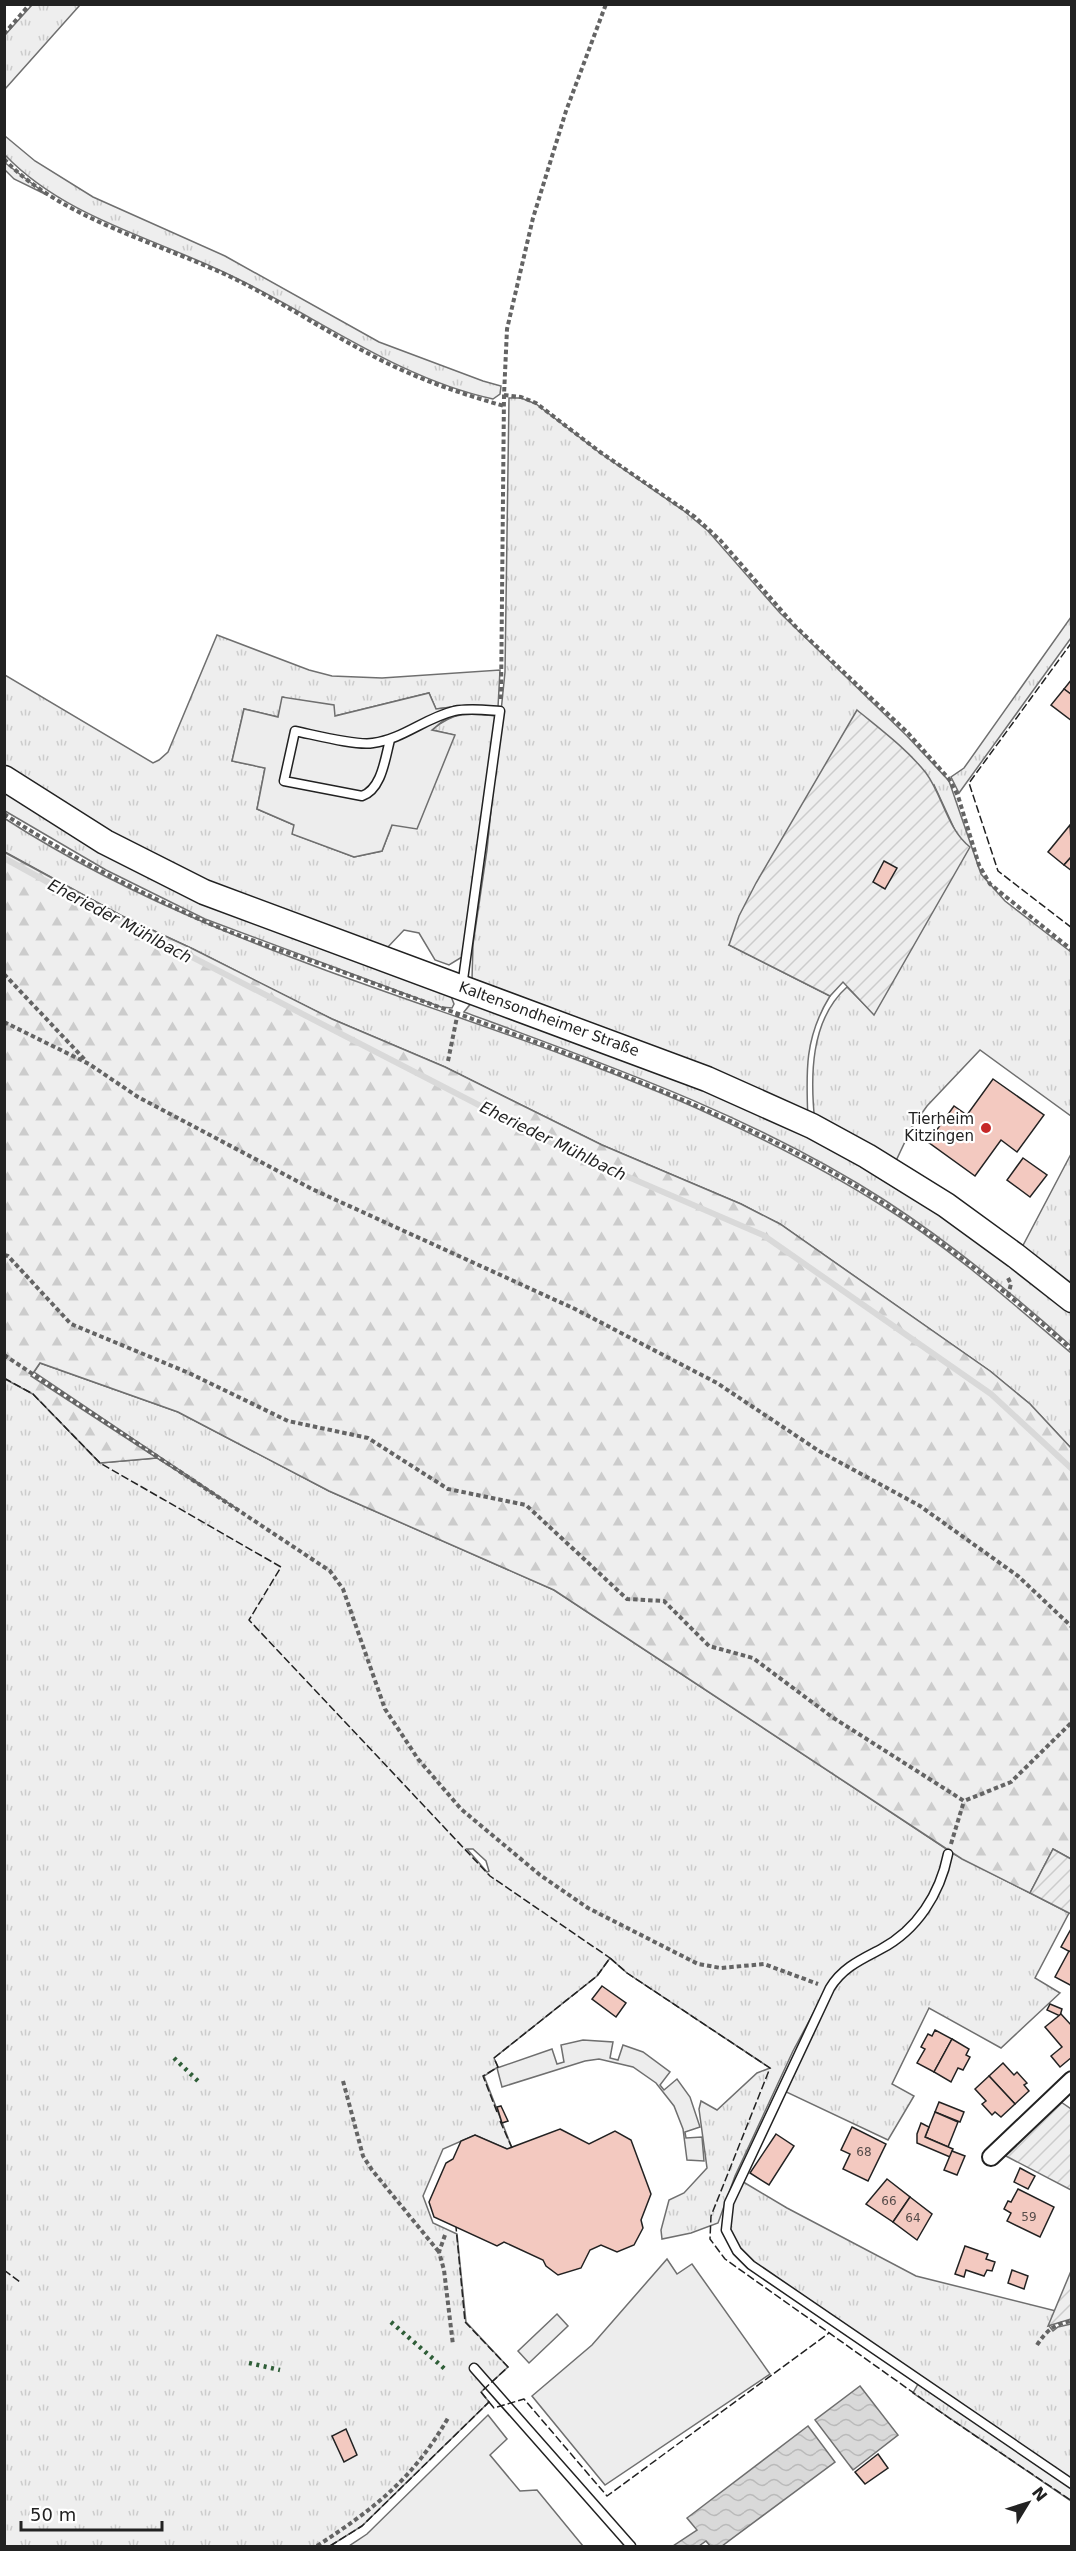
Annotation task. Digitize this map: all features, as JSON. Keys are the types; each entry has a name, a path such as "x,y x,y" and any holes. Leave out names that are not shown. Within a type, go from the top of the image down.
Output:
{"main road":[{"name":"Kaltensondheimer Straße","path":"4,778 105,842 204,892 707,1079 812,1126 867,1156 946,1205 1071,1300"}],"street":[{"path":"991,2157 1071,2080"}],"lane":[{"path":"390,740 376,784 369,793 362,796 284,782 296,731 370,744 390,740 436,717 455,711 470,709 500,711 462,987"},
{"path":"948,1854 938,1888 913,1924 898,1939 855,1962 840,1973 830,1988 729,2203 726,2222 731,2242 743,2257 761,2271 1071,2484"},
{"path":"474,2368 631,2547"}],"path":[{"path":"4,34 30,4"},
{"path":"500,711 503,661 504,395 507,329 533,218 566,111 606,4"},
{"path":"4,159 49,193 87,216 235,279 391,365 448,388 504,406"},
{"path":"504,395 521,397 536,403 600,452 695,517 720,540 794,625 908,733 949,778 958,796 979,866 990,884 1071,950"},
{"path":"4,814 104,873 204,921 458,1013 692,1104 810,1159 884,1203 1008,1295 1071,1350"},
{"path":"4,974 89,1064"},
{"path":"448,1061 462,987"},
{"path":"4,1022 89,1064 138,1097 312,1189 575,1309 717,1383 819,1451 920,1506 1018,1576 1071,1628"},
{"path":"4,1255 8,1256 71,1324 189,1373 288,1421 368,1438 448,1489 526,1505 627,1599 664,1601 709,1646 753,1658 832,1717 964,1802"},
{"path":"4,1355 330,1571 343,1589 386,1709 418,1759 461,1809 540,1875 588,1908 698,1964 721,1968 764,1964 830,1988"},
{"path":"948,1854 964,1802 1011,1782 1071,1722"},
{"path":"343,2081 363,2156 439,2252 444,2270 453,2344"},
{"path":"439,2252 445,2235"},
{"path":"1037,2345 1045,2333 1056,2324 1071,2321"},
{"path":"318,2547 384,2500 429,2449 448,2418"}],"green space":[{"path":"32,5 80,5 5,89 5,35"},
{"path":"5,136 35,161 93,197 225,256 379,342 501,386 500,394 493,399 459,390 393,363 236,278 85,212 56,196 29,177 5,155"},
{"path":"4,162 47,195 14,179 5,170"},
{"path":"509,398 521,398 536,404 600,453 684,511 708,531 780,613 907,736 949,781 981,874 1005,901 1071,952 1071,1116 980,1050 927,1106 912,1127 894,1165 815,1124 813,1069 819,1032 826,1016 835,1000 847,987 874,1014 959,839 934,785 729,945 830,996 815,1026 808,1056 808,1121 472,979 473,945 487,850 505,672"},
{"path":"1071,617 1071,638 959,793 951,777 964,768"},
{"path":"217,635 309,670 332,676 382,678 500,670 498,707 468,705 436,709 429,693 335,716 283,697 278,717 244,709 232,761 265,768 257,809 294,825 293,834 354,857 382,851 392,825 454,735 432,730 455,716 478,714 497,716 462,957 449,965 435,960 419,933 404,930 387,948 204,888 5,774 5,675 153,763 168,752"},
{"path":"857,710 919,764 932,782 950,822 962,840 970,847 874,1015 843,982 830,996 729,945 739,916 756,883"},
{"path":"4,781 55,814 450,994 454,1004 452,1008 441,1007 205,919 106,870 5,811"},
{"path":"4,818 85,866 169,907 343,976 608,1071 742,1129 858,1191 906,1221 955,1257 1071,1353 1071,1448 1030,1404 990,1371 780,1224 741,1204 602,1145 445,1067 332,1019 122,916 5,852"},
{"path":"4,852 122,916 332,1019 445,1067 602,1145 741,1204 780,1224 990,1371 1030,1404 1071,1448 1071,1859 1053,1849 1030,1893 962,1859 554,1590 329,1491 178,1412 40,1363 31,1376 157,1458 100,1463 33,1394 5,1379"},
{"path":"480,1000 840,1146 1071,1307 1071,1346 1004,1289 911,1217 836,1171 785,1143 680,1095 464,1012 472,1002"},
{"path":"1071,1154 1071,1294 1019,1253"},
{"path":"40,1363 178,1412 329,1491 554,1590 948,1850 936,1887 912,1922 898,1936 829,1984 793,2051 735,2176 718,2223 691,2233 662,2239 661,2230 669,2200 684,2193 707,2168 699,2109 701,2101 717,2110 757,2073 770,2068 627,1973 610,1958 597,1976 494,2058 498,2067 484,2076 512,2148 507,2149 475,2135 443,2149 423,2196 433,2223 457,2234 466,2322 508,2367 481,2392 489,2402 362,2526 330,2546 5,2546 4,1378 33,1394 100,1463 157,1458 239,1510 34,1372","holes":["467,1849 473,1849 486,1861 489,1871 487,1872"]},
{"path":"1053,1849 1071,1859 1071,1914 1030,1893"},
{"path":"950,1852 1069,1913 1035,1978 1060,1993 1001,2048 929,2008 892,2084 914,2096 888,2140 782,2090 830,1994 842,1975 914,1927"},
{"path":"1061,2102 1071,2109 1071,2190 1004,2155"},
{"path":"740,2180 787,2208 916,2276 1056,2311 1049,2326 1053,2331 1058,2327 1071,2324 1071,2479 752,2263 735,2242 729,2225 731,2205"},
{"path":"1071,2271 1071,2319 1048,2326"},
{"path":"918,2384 1071,2486 1071,2501 913,2393"}],"shaded area":[{"path":"429,693 436,709 468,705 498,707 497,716 470,713 457,715 444,720 432,730 455,735 417,829 392,825 382,851 354,857 292,834 294,825 257,809 265,768 232,761 244,709 278,717 282,697 334,705 335,716"},
{"path":"583,2040 613,2042 610,2058 618,2060 623,2045 643,2052 670,2072 660,2085 664,2090 677,2079 690,2097 700,2127 685,2132 686,2138 702,2137 704,2161 687,2160 683,2129 674,2106 656,2083 633,2067 599,2059 585,2061 502,2087 497,2068 552,2049 557,2064 564,2062 561,2045"},
{"path":"667,2259 677,2274 692,2264 770,2374 605,2485 532,2396 592,2345"},
{"path":"557,2314 568,2326 529,2363 518,2351"},
{"path":"488,2415 507,2439 490,2455 520,2491 537,2490 583,2546 349,2546 367,2534"}],"water":[{"path":"860,2386 898,2435 853,2470 815,2420"},
{"path":"808,2426 835,2462 722,2546 710,2546 706,2541 699,2546 673,2546 697,2530 687,2518"}],"building":[{"path":"1072,679 1072,695 1064,689"},
{"path":"1064,689 1072,695 1072,721 1051,705"},
{"path":"1070,825 1072,856 1064,865 1048,852"},
{"path":"1072,856 1072,871 1064,865"},
{"path":"884,861 897,868 885,889 873,882"},
{"name":"Tierheim Kitzingen","path":"993,1079 1044,1115 1017,1152 1001,1140 975,1176 928,1142 954,1106 967,1115"},
{"path":"1023,1158 1047,1175 1030,1197 1007,1180"},
{"path":"1072,1929 1072,1953 1061,1947"},
{"path":"1069,1951 1072,1953 1072,1986 1055,1977"},
{"path":"602,1986 626,2003 616,2017 592,1999"},
{"path":"1050,2004 1062,2009 1060,2016 1047,2010"},
{"path":"1061,2014 1072,2026 1072,2057 1060,2067 1051,2056 1062,2047 1045,2027"},
{"path":"935,2030 952,2039 934,2072 917,2063 925,2049 921,2047 928,2034 932,2036"},
{"path":"952,2039 969,2049 966,2055 970,2057 963,2070 958,2068 951,2082 934,2072"},
{"path":"1003,2063 1014,2075 1017,2072 1027,2083 1024,2085 1029,2091 1015,2104 989,2076"},
{"path":"989,2076 1015,2104 1001,2117 995,2112 992,2115 982,2104 986,2101 975,2089"},
{"path":"939,2102 964,2112 960,2122 935,2112"},
{"path":"501,2106 508,2121 502,2123 497,2107"},
{"path":"935,2112 958,2122 948,2147 925,2137"},
{"path":"921,2123 929,2127 925,2137 953,2149 950,2157 917,2143"},
{"path":"852,2127 886,2144 868,2181 843,2169 850,2154 841,2150"},
{"path":"560,2129 589,2144 615,2131 631,2140 651,2194 641,2220 643,2228 634,2245 617,2252 601,2245 590,2250 581,2268 558,2275 546,2266 543,2260 504,2242 497,2246 434,2217 429,2202 446,2163 453,2159 461,2141 475,2135 507,2149"},
{"path":"776,2134 794,2146 769,2185 750,2173"},
{"path":"952,2151 965,2156 957,2175 944,2170"},
{"path":"1020,2168 1035,2176 1028,2189 1014,2182"},
{"path":"887,2179 910,2197 893,2222 866,2204"},
{"path":"1018,2189 1054,2207 1040,2237 1007,2221 1011,2213 1004,2209"},
{"path":"910,2197 932,2214 917,2240 893,2222"},
{"path":"965,2246 988,2254 986,2259 995,2262 992,2271 987,2270 984,2276 966,2270 964,2277 955,2274"},
{"path":"1012,2270 1028,2276 1024,2289 1008,2283"},
{"path":"346,2429 357,2455 344,2462 332,2436"},
{"path":"878,2454 888,2468 865,2484 855,2472"}],"waterway":[{"name":"Eherieder Mühlbach","path":"4,858 120,922 568,1151 763,1235 991,1394 1072,1469"}],"hedge":[{"path":"174,2058 198,2081"},
{"path":"391,2322 446,2370"},
{"path":"249,2363 280,2370"}],"fence":[{"path":"1072,642 969,783 998,871 1072,928"},
{"path":"4,1378 33,1394 100,1463 281,1567 249,1620 490,1876 610,1958"},
{"path":"497,2112 483,2076 498,2067 494,2058 597,1976 610,1958 627,1973 770,2068 711,2216 710,2239 725,2259 949,2418 1072,2501"},
{"path":"500,2121 512,2148"},
{"path":"330,2546 362,2526 489,2402 481,2392 508,2367 465,2322 456,2227"},
{"path":"4,2270 20,2282"},
{"path":"489,2402 494,2408 524,2399 607,2496 829,2333"}],"place":[{"name":"Tierheim Kitzingen","path":"986,1128"}]}
